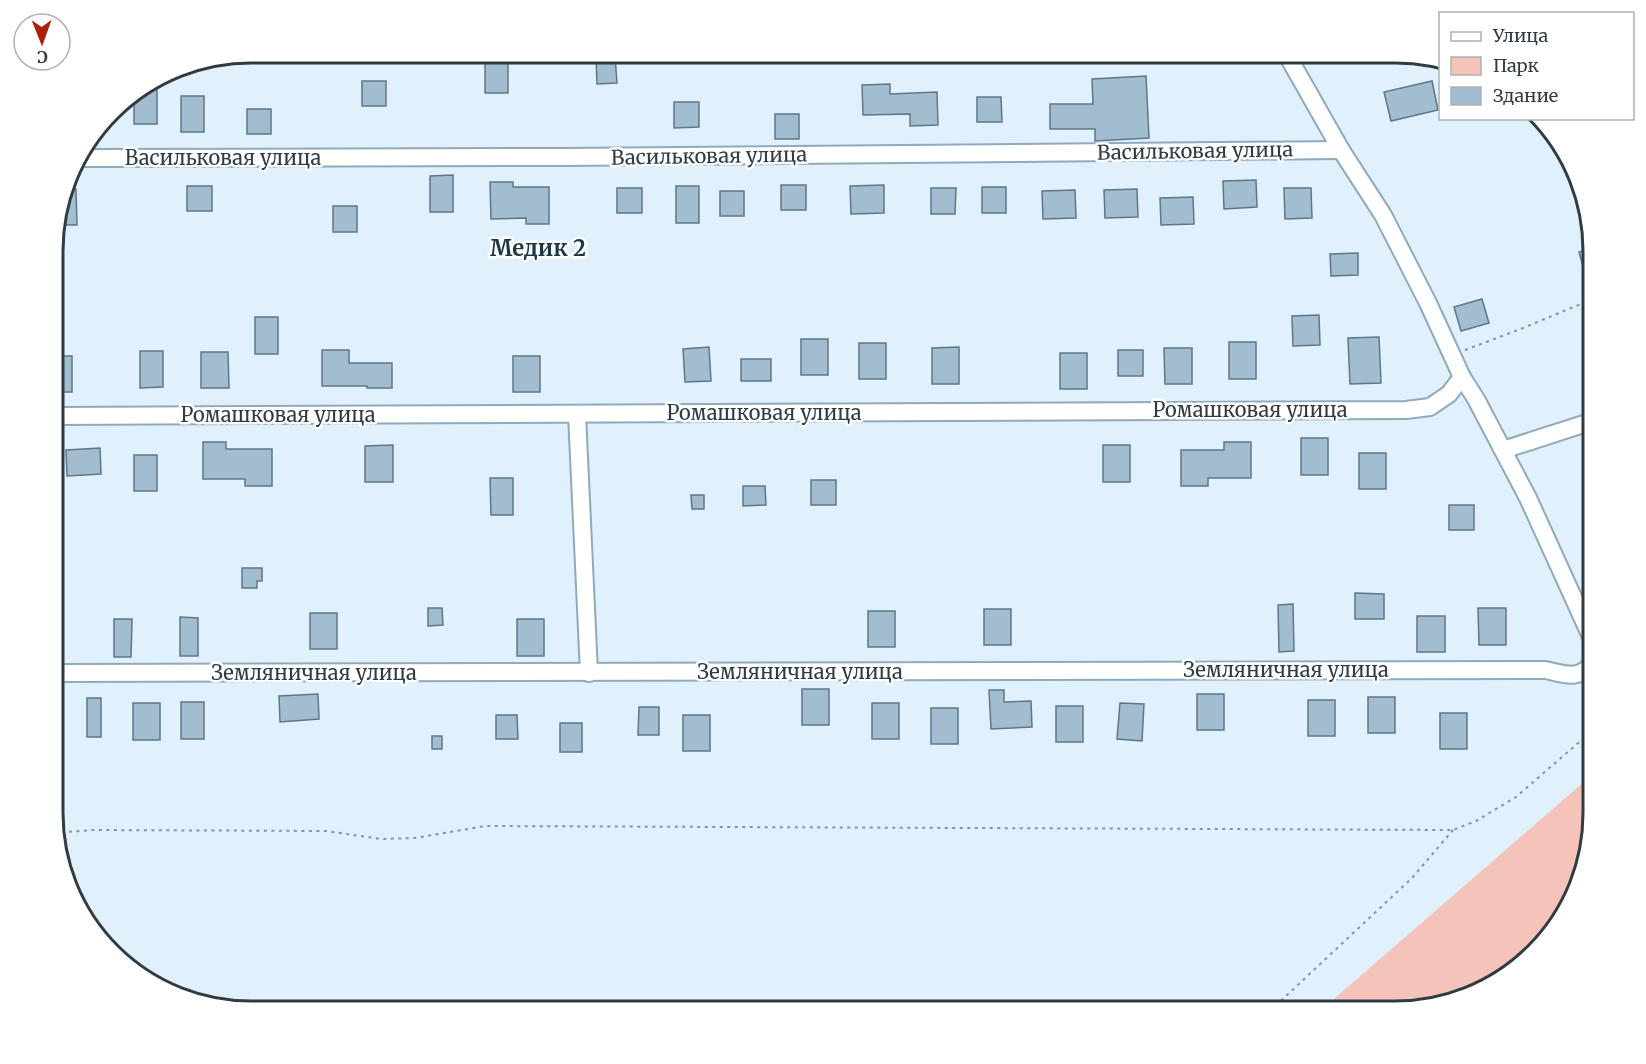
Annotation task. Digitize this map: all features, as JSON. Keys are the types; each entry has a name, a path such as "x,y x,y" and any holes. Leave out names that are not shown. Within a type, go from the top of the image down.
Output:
{"street":[{"path":"1292,63 1341,150 1383,215 1428,303 1462,377 1476,399 1527,498 1583,619"},
{"name":"Васильковая улица","path":"88,158 564,158 1341,150"},
{"name":"Ромашковая улица","path":"63,416 1406,410 1430,407 1449,394 1462,377"},
{"path":"577,414 589,673"},
{"path":"1503,450 1583,424"},
{"name":"Земляничная улица","path":"63,673 1545,670 1574,675 1583,673"}],"path":[{"path":"1452,354 1583,303"},
{"path":"65,832 92,830 326,831 381,839 415,838 485,826 1453,830 1476,821 1516,797 1583,739"},
{"path":"1281,1001 1412,878 1453,830"}],"green space":[{"path":"1583,783 1583,826 1573,874 1564,896 1544,928 1510,962 1467,987 1444,995 1408,1001 1332,1001"}],"building":[{"path":"485,63 508,63 508,93 485,93"},
{"path":"596,63 616,63 617,83 597,84"},
{"path":"1146,76 1149,138 1095,141 1095,129 1050,129 1050,104 1093,104 1092,79"},
{"path":"362,81 386,81 386,106 362,106"},
{"path":"1432,81 1438,110 1391,121 1384,92"},
{"path":"890,84 890,94 937,92 938,125 910,126 910,114 863,115 862,85"},
{"path":"157,88 157,124 134,124 134,104"},
{"path":"181,96 204,96 204,132 181,132"},
{"path":"977,97 1001,97 1002,122 977,122"},
{"path":"674,102 699,102 699,127 674,128"},
{"path":"247,109 271,109 271,134 247,134"},
{"path":"775,114 799,114 799,139 775,139"},
{"path":"453,175 453,212 430,212 430,176"},
{"path":"1256,180 1257,207 1224,209 1223,181"},
{"path":"490,182 513,182 513,187 549,187 549,224 526,224 526,218 491,219"},
{"path":"781,185 806,185 806,210 781,210"},
{"path":"884,185 884,213 851,214 850,186"},
{"path":"187,186 212,186 212,211 187,211"},
{"path":"676,186 699,186 699,223 676,223"},
{"path":"982,187 1006,187 1006,213 982,213"},
{"path":"617,188 642,188 642,213 617,213"},
{"path":"931,188 956,188 955,214 931,214"},
{"path":"1284,188 1311,188 1312,218 1285,219"},
{"path":"73,189 76,189 77,225 65,225"},
{"path":"1137,189 1138,217 1105,218 1104,190"},
{"path":"1075,190 1076,218 1043,219 1042,191"},
{"path":"720,191 744,191 744,216 720,216"},
{"path":"1193,197 1194,224 1161,225 1160,198"},
{"path":"333,206 357,206 357,232 333,232"},
{"path":"1583,251 1583,267 1579,252"},
{"path":"1358,253 1358,275 1331,276 1330,254"},
{"path":"1482,299 1489,323 1461,331 1454,307"},
{"path":"1319,315 1320,345 1293,346 1292,316"},
{"path":"255,317 278,317 278,354 255,354"},
{"path":"1379,337 1381,383 1350,384 1348,338"},
{"path":"801,339 828,339 828,375 801,375"},
{"path":"1229,342 1256,342 1256,379 1229,379"},
{"path":"859,343 886,343 886,379 859,379"},
{"path":"709,347 711,381 685,382 683,349"},
{"path":"959,347 959,384 932,384 932,348"},
{"path":"1164,348 1192,348 1192,384 1165,384"},
{"path":"322,350 349,350 349,363 392,363 392,388 322,386"},
{"path":"1118,350 1143,350 1143,376 1118,376"},
{"path":"140,351 163,351 163,387 140,388"},
{"path":"201,352 228,352 229,388 201,388"},
{"path":"1060,353 1087,353 1087,389 1060,389"},
{"path":"63,356 72,356 72,392 63,392"},
{"path":"513,356 540,356 540,392 513,392"},
{"path":"741,359 771,359 771,381 741,381"},
{"path":"1301,438 1328,438 1328,475 1301,475"},
{"path":"203,442 226,442 226,449 272,449 272,486 245,486 245,479 203,479"},
{"path":"1224,442 1251,442 1251,478 1208,478 1208,486 1181,486 1181,450 1224,450"},
{"path":"393,445 393,482 365,482 365,446"},
{"path":"1103,445 1130,445 1130,482 1103,482"},
{"path":"100,448 101,474 67,476 66,450"},
{"path":"1359,453 1386,453 1386,489 1359,489"},
{"path":"134,455 157,455 157,491 134,491"},
{"path":"490,478 513,478 513,515 491,515"},
{"path":"811,480 836,480 836,505 811,505"},
{"path":"743,486 765,486 766,505 743,506"},
{"path":"691,495 704,495 704,509 692,509"},
{"path":"1449,505 1474,505 1474,530 1449,530"},
{"path":"242,568 262,568 262,581 257,581 257,588 242,588"},
{"path":"1355,593 1384,594 1384,619 1355,619"},
{"path":"1293,604 1294,651 1279,652 1278,605"},
{"path":"428,608 442,608 443,625 428,626"},
{"path":"1478,608 1506,608 1506,645 1479,645"},
{"path":"984,609 1011,609 1011,645 984,645"},
{"path":"868,611 895,611 895,647 868,647"},
{"path":"310,613 337,613 337,649 310,649"},
{"path":"1417,616 1445,616 1445,652 1417,652"},
{"path":"180,617 198,618 198,656 180,656"},
{"path":"114,619 132,619 131,657 114,657"},
{"path":"517,619 544,619 544,656 517,656"},
{"path":"802,689 829,689 829,725 802,725"},
{"path":"989,690 1004,690 1004,702 1031,701 1032,727 991,729"},
{"path":"318,694 319,719 280,722 279,696"},
{"path":"1197,694 1224,694 1224,730 1197,730"},
{"path":"1368,697 1395,697 1395,733 1368,733"},
{"path":"87,698 101,698 101,737 87,737"},
{"path":"1308,700 1335,700 1335,736 1308,736"},
{"path":"181,702 204,702 204,739 181,739"},
{"path":"133,703 160,703 160,740 133,740"},
{"path":"872,703 899,703 899,739 872,739"},
{"path":"1120,703 1144,704 1142,741 1117,739"},
{"path":"1056,706 1083,706 1083,742 1056,742"},
{"path":"639,707 659,707 659,735 638,735"},
{"path":"931,708 958,708 958,744 931,744"},
{"path":"1440,713 1467,713 1467,749 1440,749"},
{"path":"496,715 517,715 518,739 496,739"},
{"path":"683,715 710,715 710,751 683,751"},
{"path":"560,723 582,723 582,752 560,752"},
{"path":"432,736 442,736 442,749 432,749"}],"district":[{"name":"Медик 2","path":"538,248"}]}
